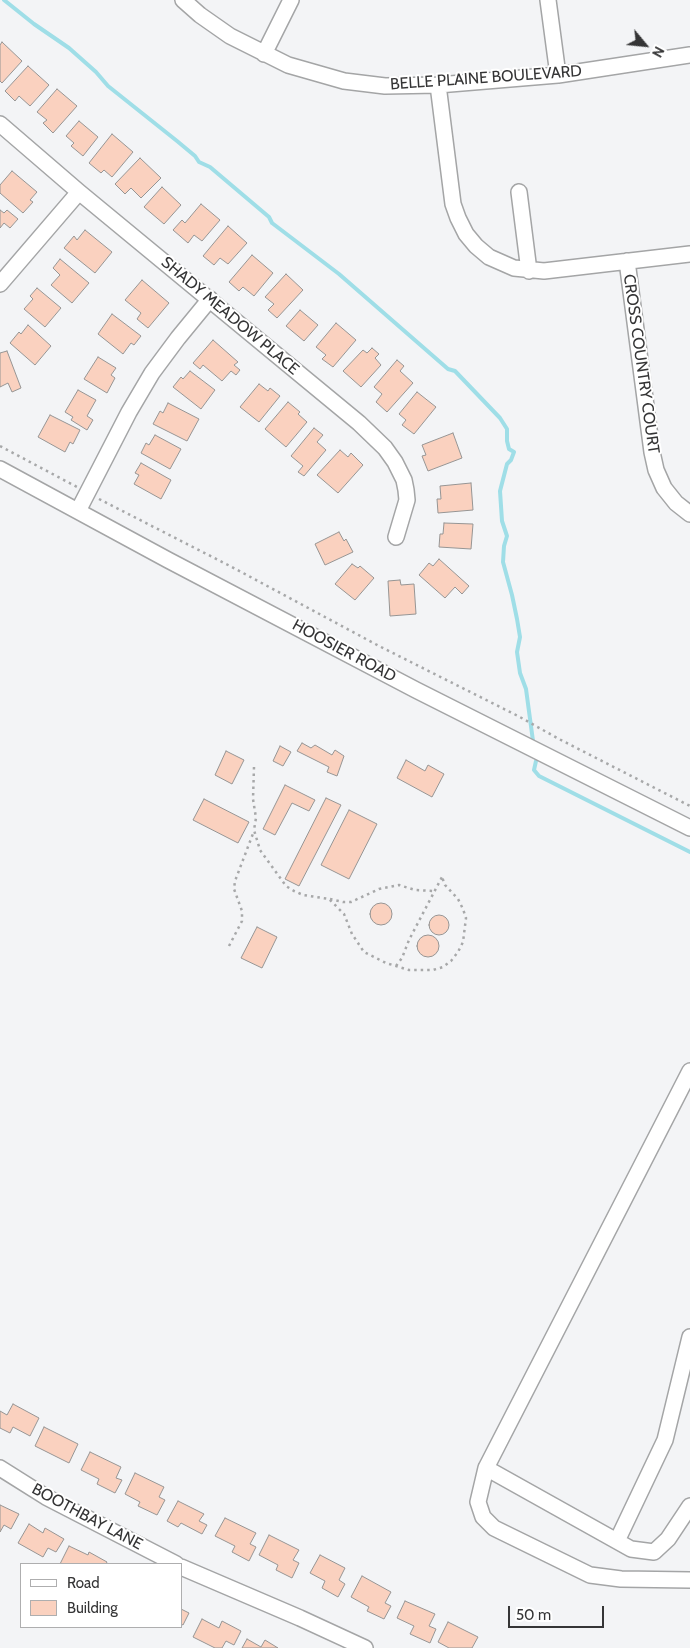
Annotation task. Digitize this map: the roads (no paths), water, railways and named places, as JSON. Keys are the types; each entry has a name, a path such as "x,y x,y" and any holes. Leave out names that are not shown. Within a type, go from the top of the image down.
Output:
{"street":[{"name":"BELLE PLAINE BOULEVARD","path":"183,0 200,15 230,36 288,65 344,81 385,86 438,85 558,75 690,55"},
{"path":"264,54 291,0"},
{"path":"548,0 558,75"},
{"path":"438,85 447,159 458,218 466,234 489,257 502,264 529,271 544,271 690,254"},
{"name":"SHADY MEADOW PLACE","path":"0,124 79,192 359,423 385,448 398,468 404,480 406,490 407,500 396,537"},
{"path":"0,284 79,192"},
{"path":"519,192 529,271"},
{"name":"CROSS COUNTRY COURT","path":"627,261 652,452 664,488 676,503 690,514"},
{"path":"78,511 129,412 152,374 210,299"},
{"name":"HOOSIER ROAD","path":"0,469 416,690 690,828"},
{"path":"690,1071 486,1468 478,1502 483,1517 494,1528 590,1575 621,1579 690,1580"},
{"path":"617,1541 665,1440 690,1337"},
{"name":"BOOTHBAY LANE","path":"0,1468 46,1497 174,1563"},
{"path":"486,1468 631,1549 654,1552 668,1540 690,1506"},
{"path":"182,1567 293,1614 365,1648"}],"waterway":[{"path":"4,0 69,48 96,72 108,86 195,156 199,162 210,167 269,217 272,223 339,274 448,369 455,371 500,418 507,429 509,449 514,452 507,464 500,491 502,521 507,536 503,562 517,619 520,637 517,652 520,673 526,689 533,741"},
{"path":"536,761 534,770 539,776 690,852"}]}
